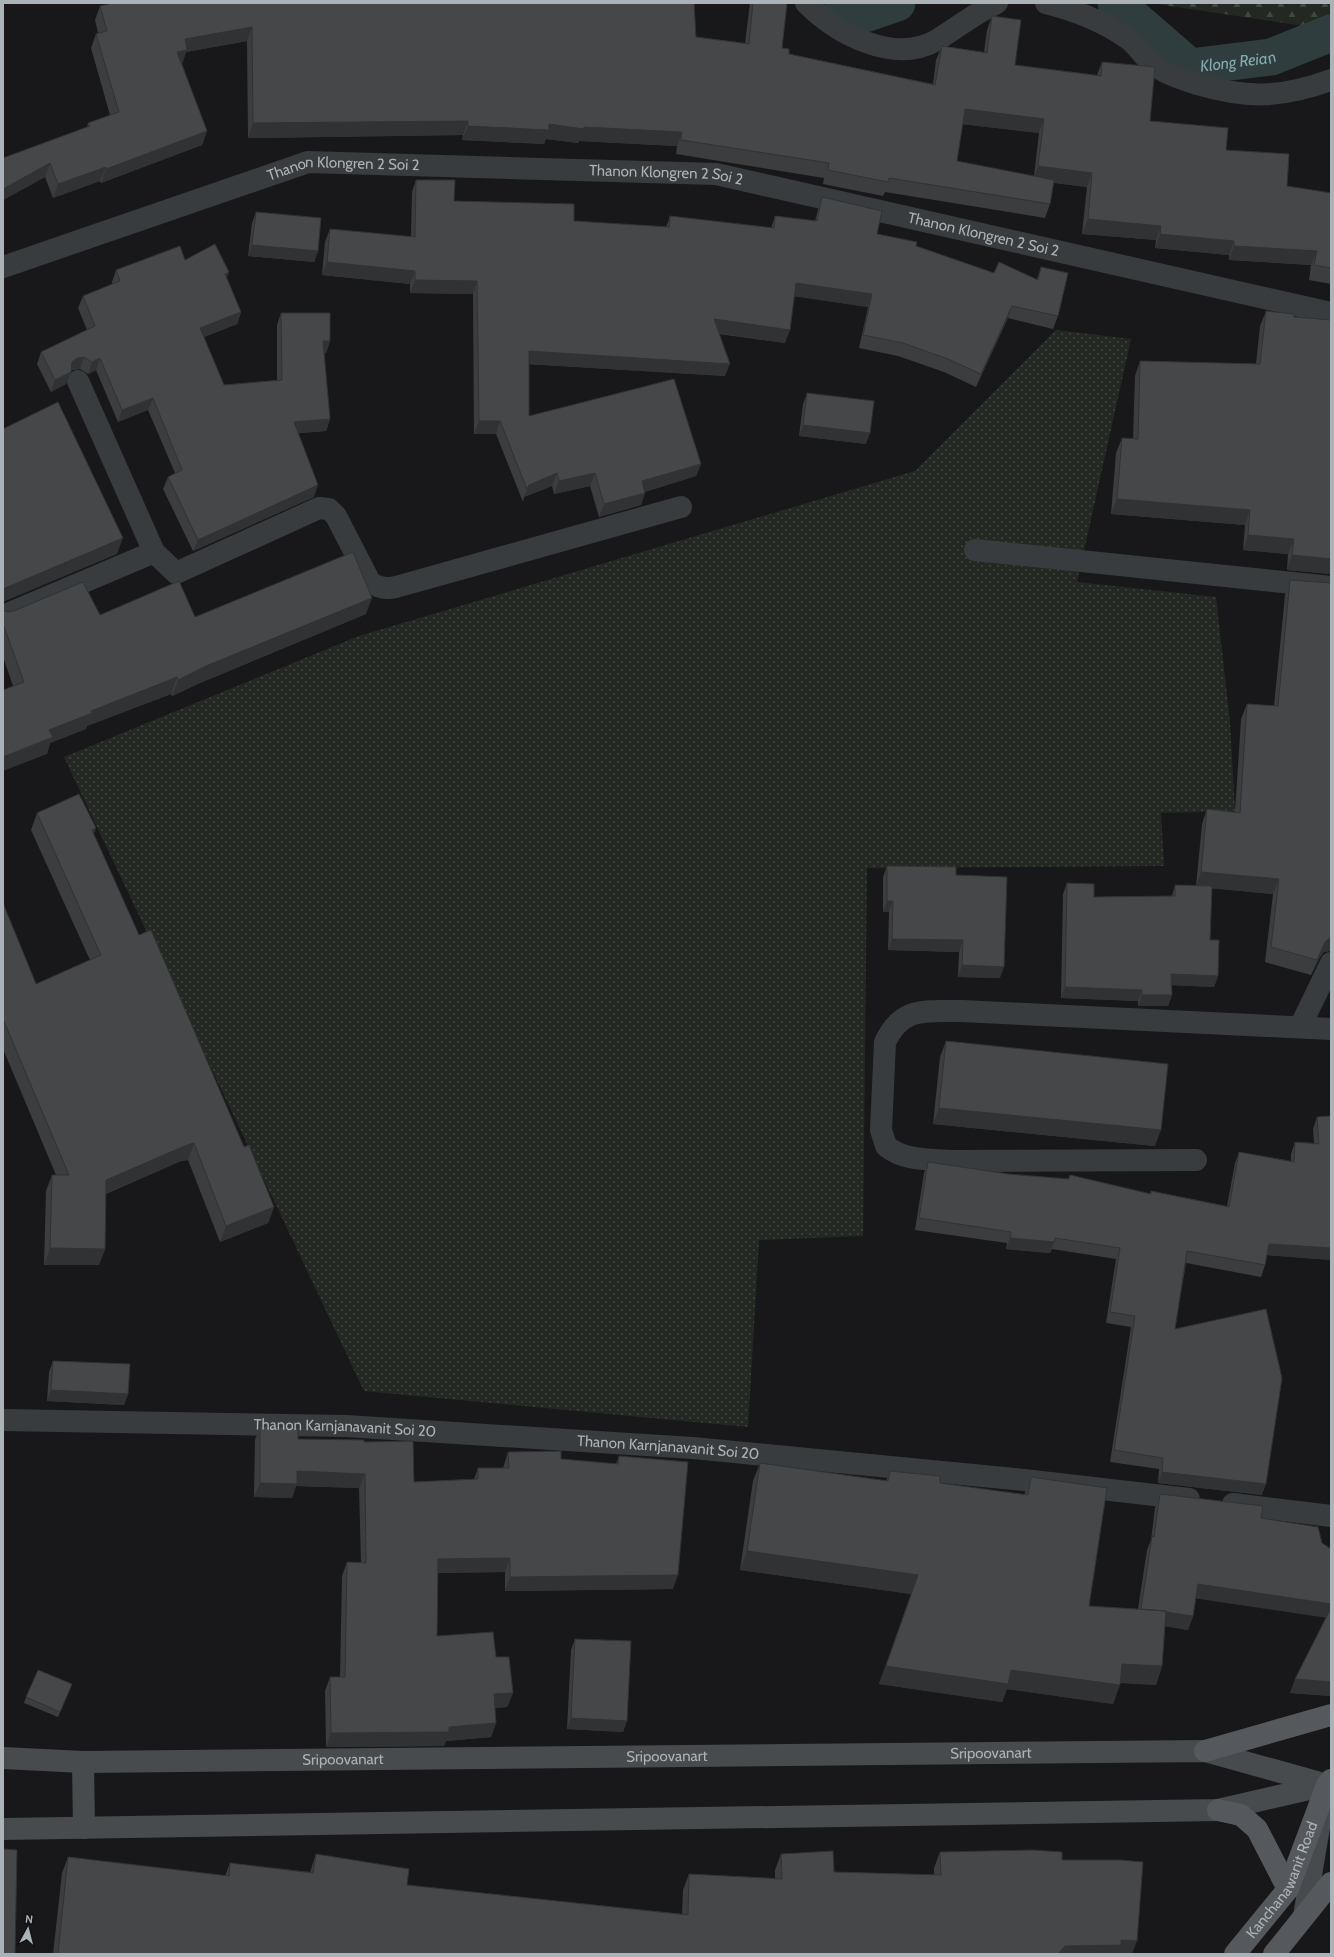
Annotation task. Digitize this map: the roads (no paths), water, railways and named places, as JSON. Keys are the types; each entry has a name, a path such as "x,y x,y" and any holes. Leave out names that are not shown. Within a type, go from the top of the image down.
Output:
{"main road":[{"path":"1205,1751 1331,1716"},
{"name":"Sripoovanart","path":"3,1758 83,1762 1205,1751 1330,1784"},
{"path":"83,1762 84,1828"},
{"path":"3,1829 1218,1810 1330,1784 1304,1916"},
{"name":"Kanchanawanit Road","path":"1235,1954 1288,1889 1330,1784"},
{"path":"1218,1810 1241,1815 1257,1829 1288,1889"},
{"name":"Kanchanawanit Road","path":"1274,1954 1331,1883"}],"street":[{"path":"806,3 836,27 866,42 890,48 907,49 919,47 936,40 958,25 997,3"},
{"path":"1046,3 1087,16 1128,38 1153,64 1178,78 1219,90 1257,96 1284,93 1331,80"},
{"name":"Thanon Klongren 2 Soi 2","path":"3,267 308,162 716,174 1331,313"},
{"path":"78,381 154,552 176,573 319,508 324,508 336,516 370,582 378,587 391,588 681,507"},
{"path":"975,550 1331,587"},
{"path":"3,616 154,552"},
{"path":"1300,1027 1331,963"},
{"path":"1196,1160 951,1161 917,1158 898,1154 886,1146 881,1130 885,1042 889,1033 901,1020 909,1015 930,1012 962,1011 1331,1029"},
{"name":"Thanon Karnjanavanit Soi 20","path":"3,1420 346,1426 693,1448 1024,1480 1331,1516"}],"waterway":[{"name":"Klong Reian","path":"843,3 859,16 897,3"},
{"name":"Klong Reian","path":"1116,3 1190,67 1271,57 1331,33"}]}
